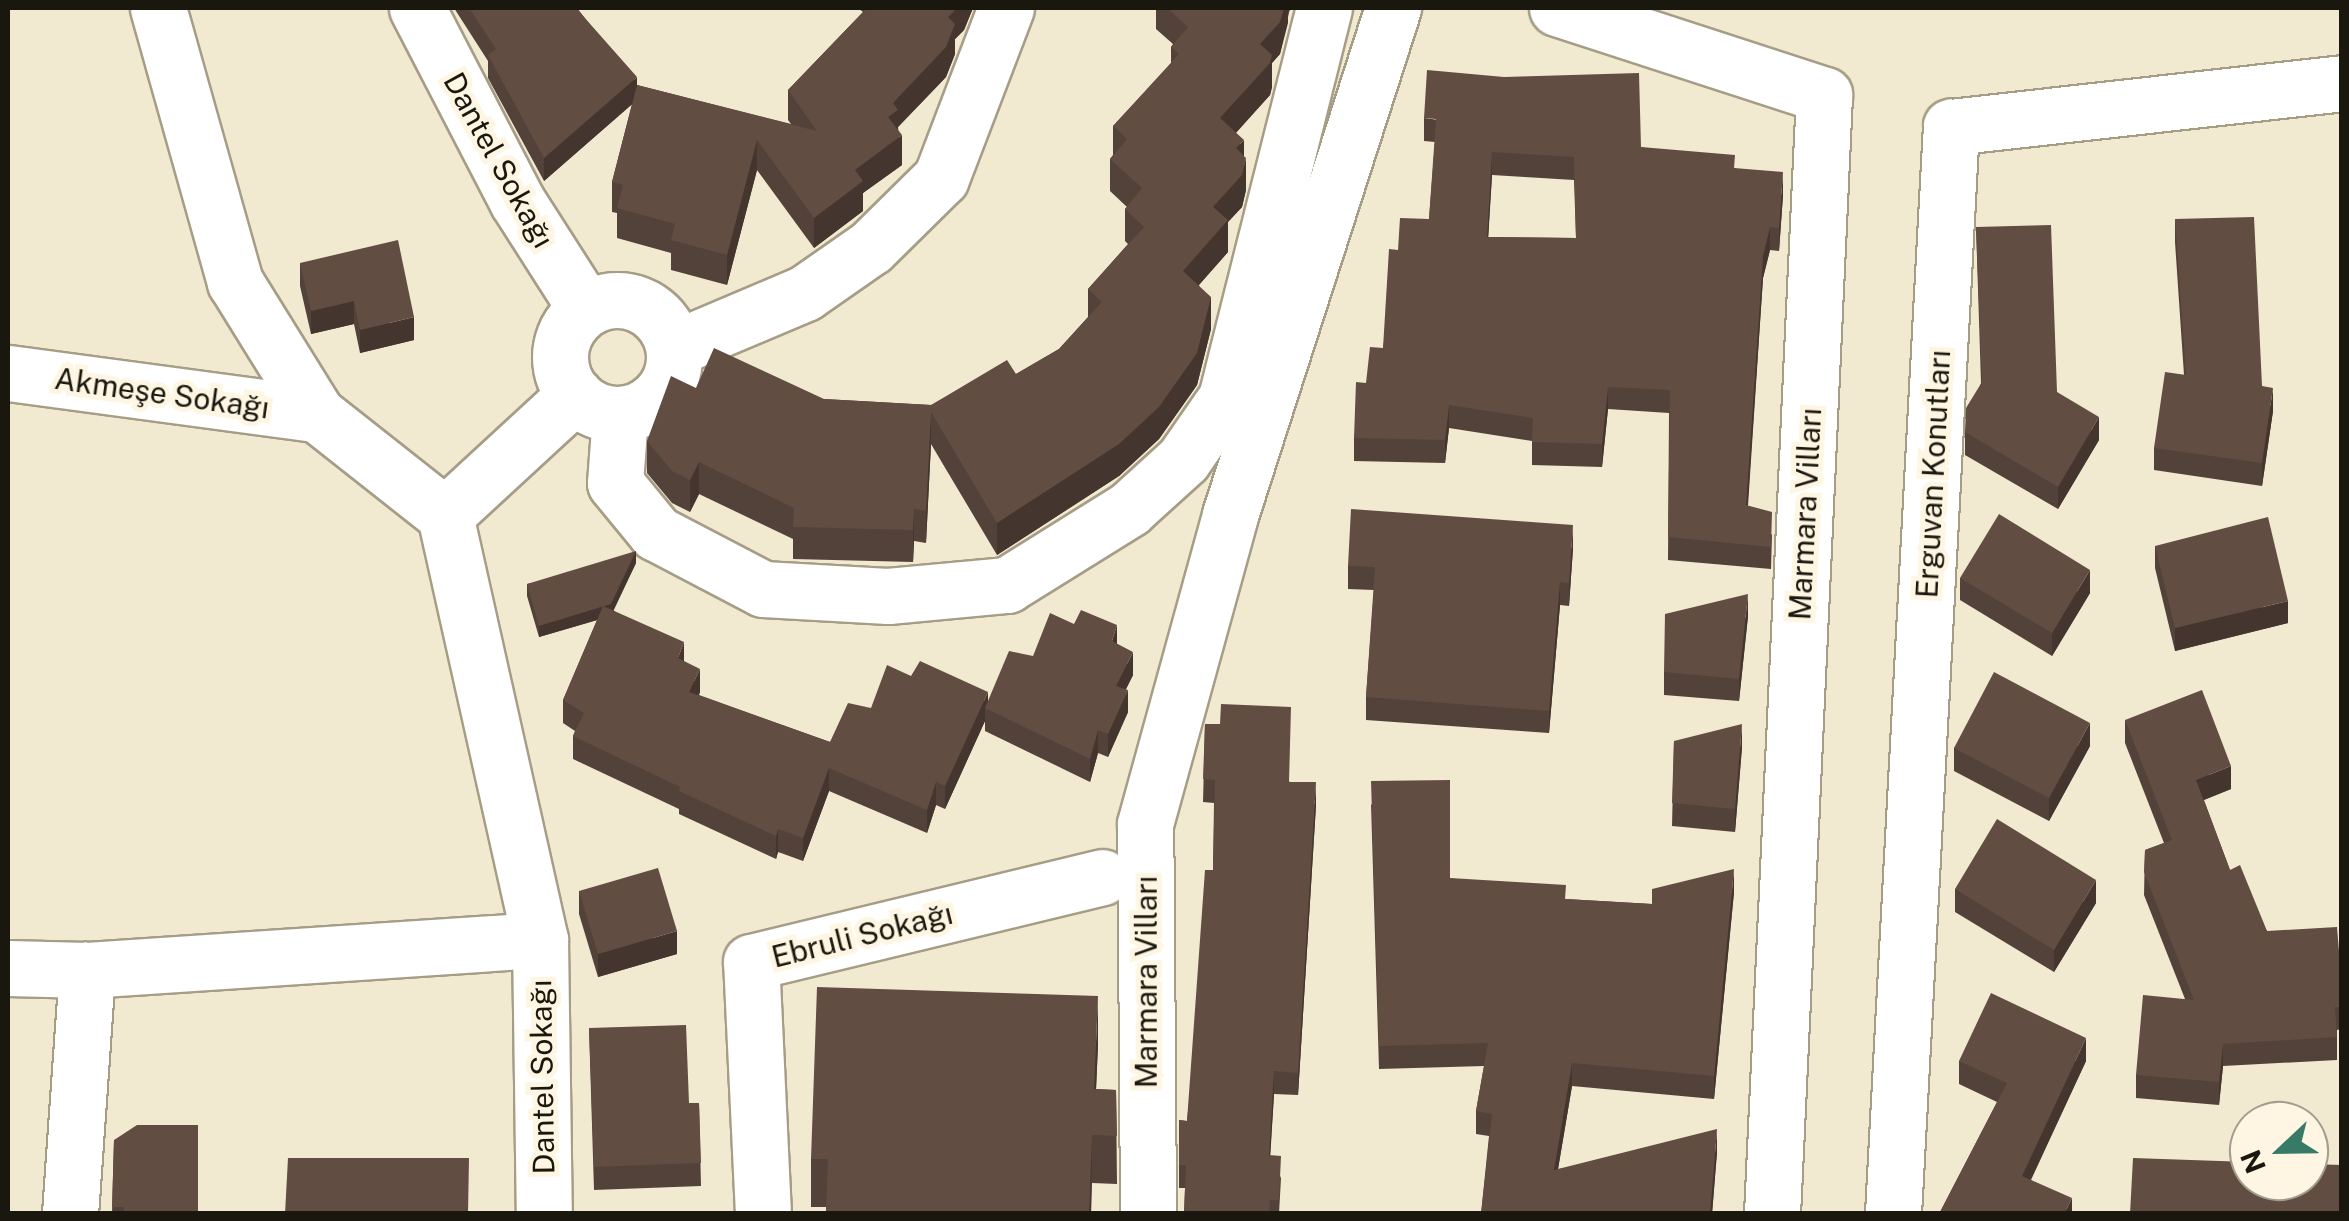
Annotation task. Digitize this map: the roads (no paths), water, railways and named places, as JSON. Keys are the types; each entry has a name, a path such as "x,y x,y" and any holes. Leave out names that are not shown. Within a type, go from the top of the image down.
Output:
{"street":[{"path":"158,8 235,282 317,414 446,514 598,405 658,398 672,376 675,348 666,326 634,302 586,309 563,338 560,358 598,405 615,483 656,533 763,589 888,596 1007,585 1128,510 1184,460 1226,398 1324,8"},
{"name":"Dantel Sokağı","path":"417,8 517,201 586,309"},
{"path":"675,348 805,293 871,247 942,178 1006,8"},
{"name":"Marmara Vilları","path":"1148,1214 1145,824 1225,533 1393,8"},
{"name":"Marmara Vilları","path":"1557,8 1824,95 1772,1214"},
{"name":"Erguvan Konutları","path":"1893,1214 1952,127 2342,83"},
{"name":"Akmeşe Sokağı","path":"8,374 317,414"},
{"name":"Dantel Sokağı","path":"446,514 540,940 544,1214"},
{"name":"Ebruli Sokağı","path":"763,1214 750,962 1102,877"},
{"path":"8,968 87,970 540,940"},
{"path":"70,1214 87,970"}]}
